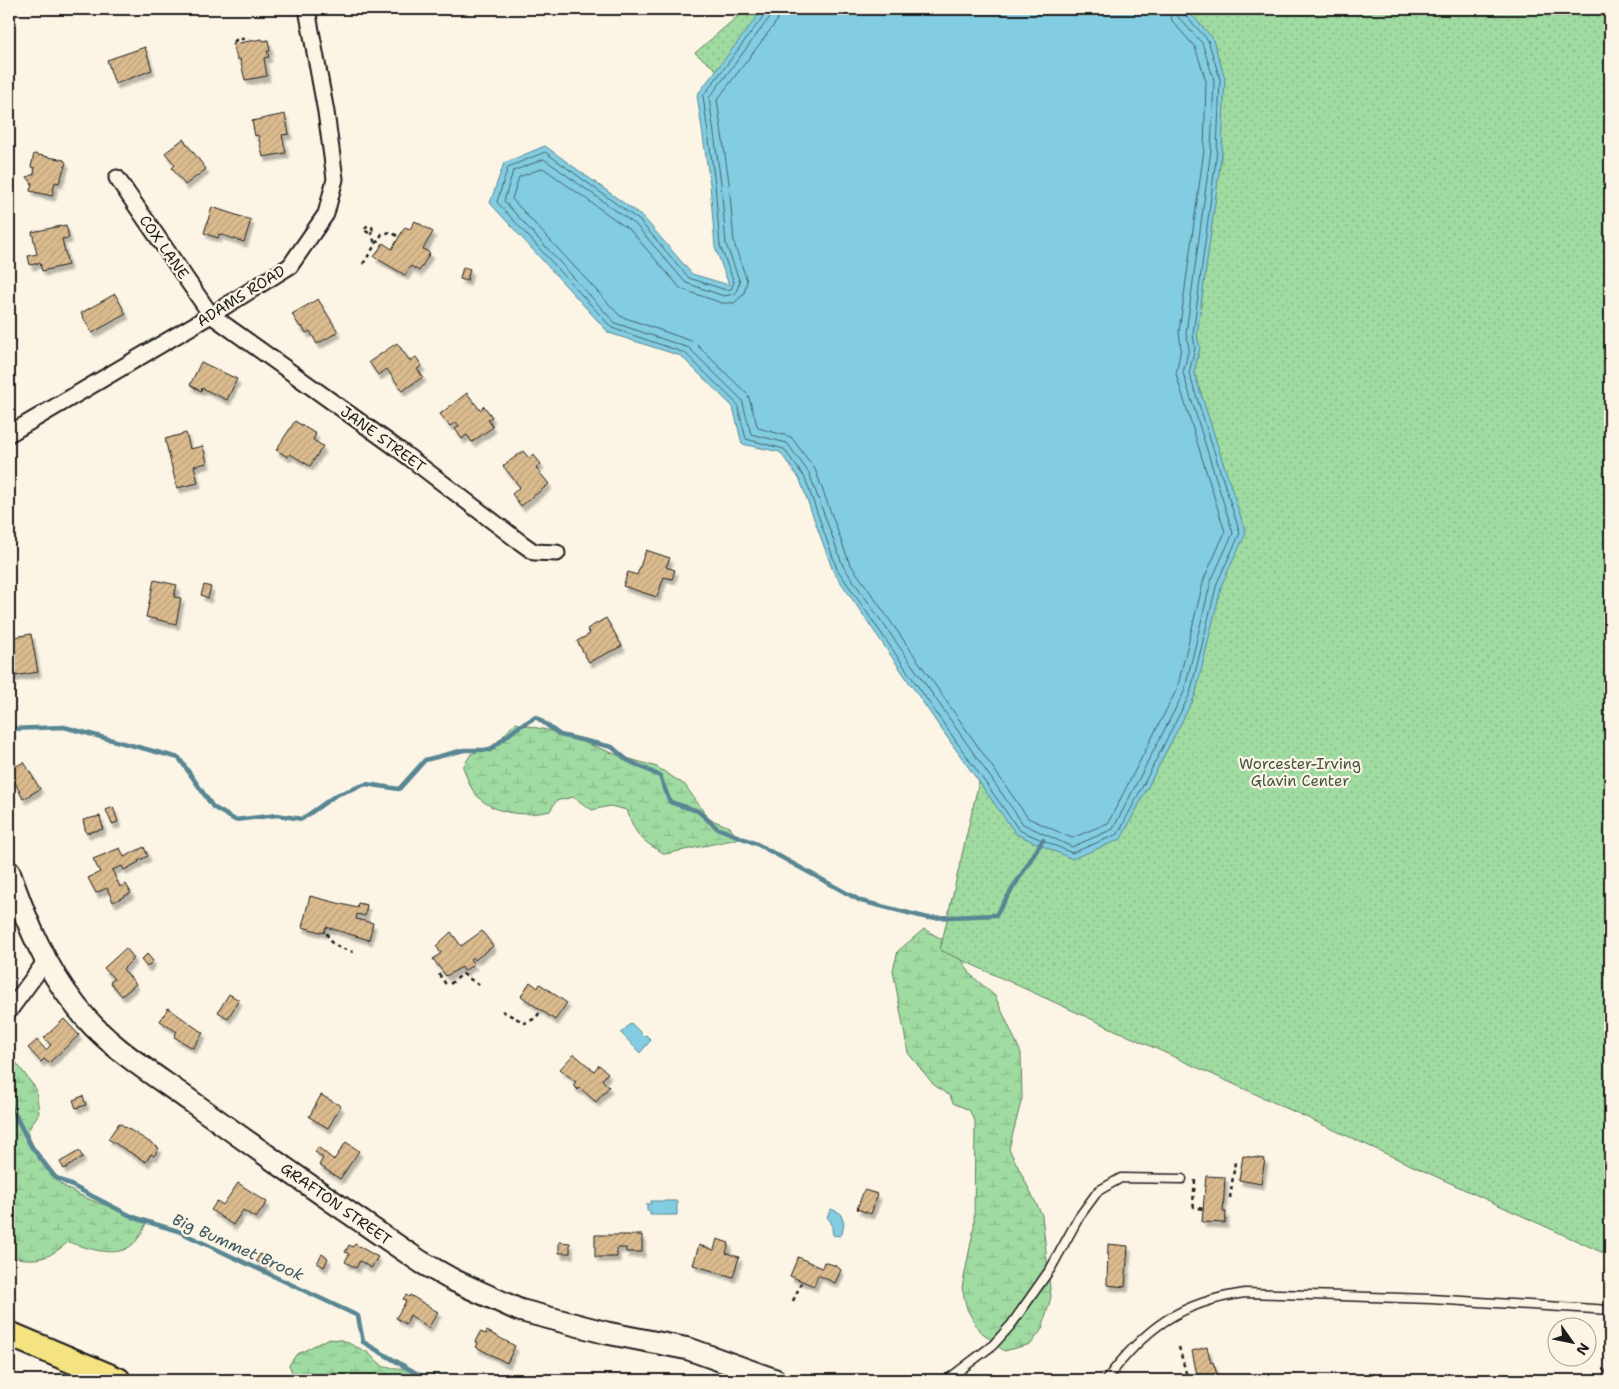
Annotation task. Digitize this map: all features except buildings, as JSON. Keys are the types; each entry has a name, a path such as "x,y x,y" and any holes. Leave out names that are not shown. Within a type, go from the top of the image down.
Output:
{"main road":[{"path":"9,1334 118,1380"}],"street":[{"name":"ADAMS ROAD","path":"9,434 211,315 290,266 326,214 336,178 307,9"},
{"name":"COX LANE","path":"116,178 211,315"},
{"name":"JANE STREET","path":"211,315 398,449 534,552 557,554"},
{"name":"GRAFTON STREET","path":"9,872 45,962 75,1006 90,1022 132,1058 330,1200 421,1262 452,1280 519,1310 607,1333 689,1349 775,1380"},
{"path":"9,1011 45,962"}],"lane":[{"path":"947,1380 993,1345 1011,1325 1051,1268 1079,1217 1098,1191 1121,1178 1182,1179"},
{"path":"1106,1380 1133,1346 1163,1321 1200,1304 1238,1294 1265,1292 1412,1298 1610,1310"},
{"path":"1607,1380 1610,1373"}],"path":[{"path":"234,42 237,39 248,39"},
{"path":"371,231 375,244"},
{"path":"363,264 382,234 387,232 399,237"},
{"path":"327,933 328,940 333,944 353,952"},
{"path":"438,974 445,983 450,984 463,974 480,986"},
{"path":"502,1010 525,1023 536,1018 541,1010"},
{"path":"1230,1198 1235,1162"},
{"path":"1196,1180 1193,1203 1194,1207 1203,1209"},
{"path":"793,1301 802,1281"},
{"path":"1178,1347 1188,1380"}],"green space":[{"name":"Worcester-Irving Glavin Center","path":"746,9 1610,9 1610,1256 940,950 1078,353 695,53"},
{"path":"515,723 560,733 620,756 657,767 685,785 709,819 730,827 737,839 665,854 640,837 633,826 627,810 610,806 592,810 573,797 556,801 550,811 529,814 507,812 487,804 472,789 463,767 471,754 495,745"},
{"path":"924,929 954,946 971,975 995,996 1021,1053 1022,1098 1009,1149 1042,1215 1051,1297 1042,1329 1031,1344 1004,1351 978,1329 967,1309 962,1288 974,1227 975,1121 969,1110 953,1103 950,1096 934,1085 908,1053 893,970 898,951"},
{"path":"9,1053 36,1089 39,1113 27,1132 39,1157 55,1179 74,1192 147,1220 134,1244 115,1252 93,1249 68,1242 53,1253 41,1258 9,1257"},
{"path":"327,1339 342,1340 367,1352 384,1367 409,1369 424,1380 303,1380 292,1372 289,1365 296,1355"}],"water":[{"path":"763,9 1186,9 1212,37 1225,78 1222,151 1197,335 1200,348 1194,372 1246,533 1222,584 1195,696 1121,839 1072,859 1016,834 833,571 800,480 780,452 742,444 733,407 681,356 609,333 490,203 504,163 545,146 643,217 692,274 729,285 715,247 710,184 697,95"},
{"path":"631,1023 651,1040 640,1053 621,1033"},
{"path":"651,1201 677,1201 677,1215 650,1215 650,1211 647,1211 647,1204 651,1204"},
{"path":"831,1209 840,1213 844,1223 840,1236 833,1235 831,1222 827,1217"}],"waterway":[{"path":"9,729 64,727 179,758 213,807 235,820 277,815 302,819 336,795 366,784 399,789 425,760 464,750 490,750 517,728 536,717 560,735 612,747 627,760 660,776 670,802 698,811 717,828 757,844 861,901 928,918 996,915 1043,840"},
{"name":"Big Bummet Brook","path":"9,1103 31,1146 55,1177 135,1218 178,1231 358,1316 363,1342 423,1377 437,1377 441,1380"}]}
